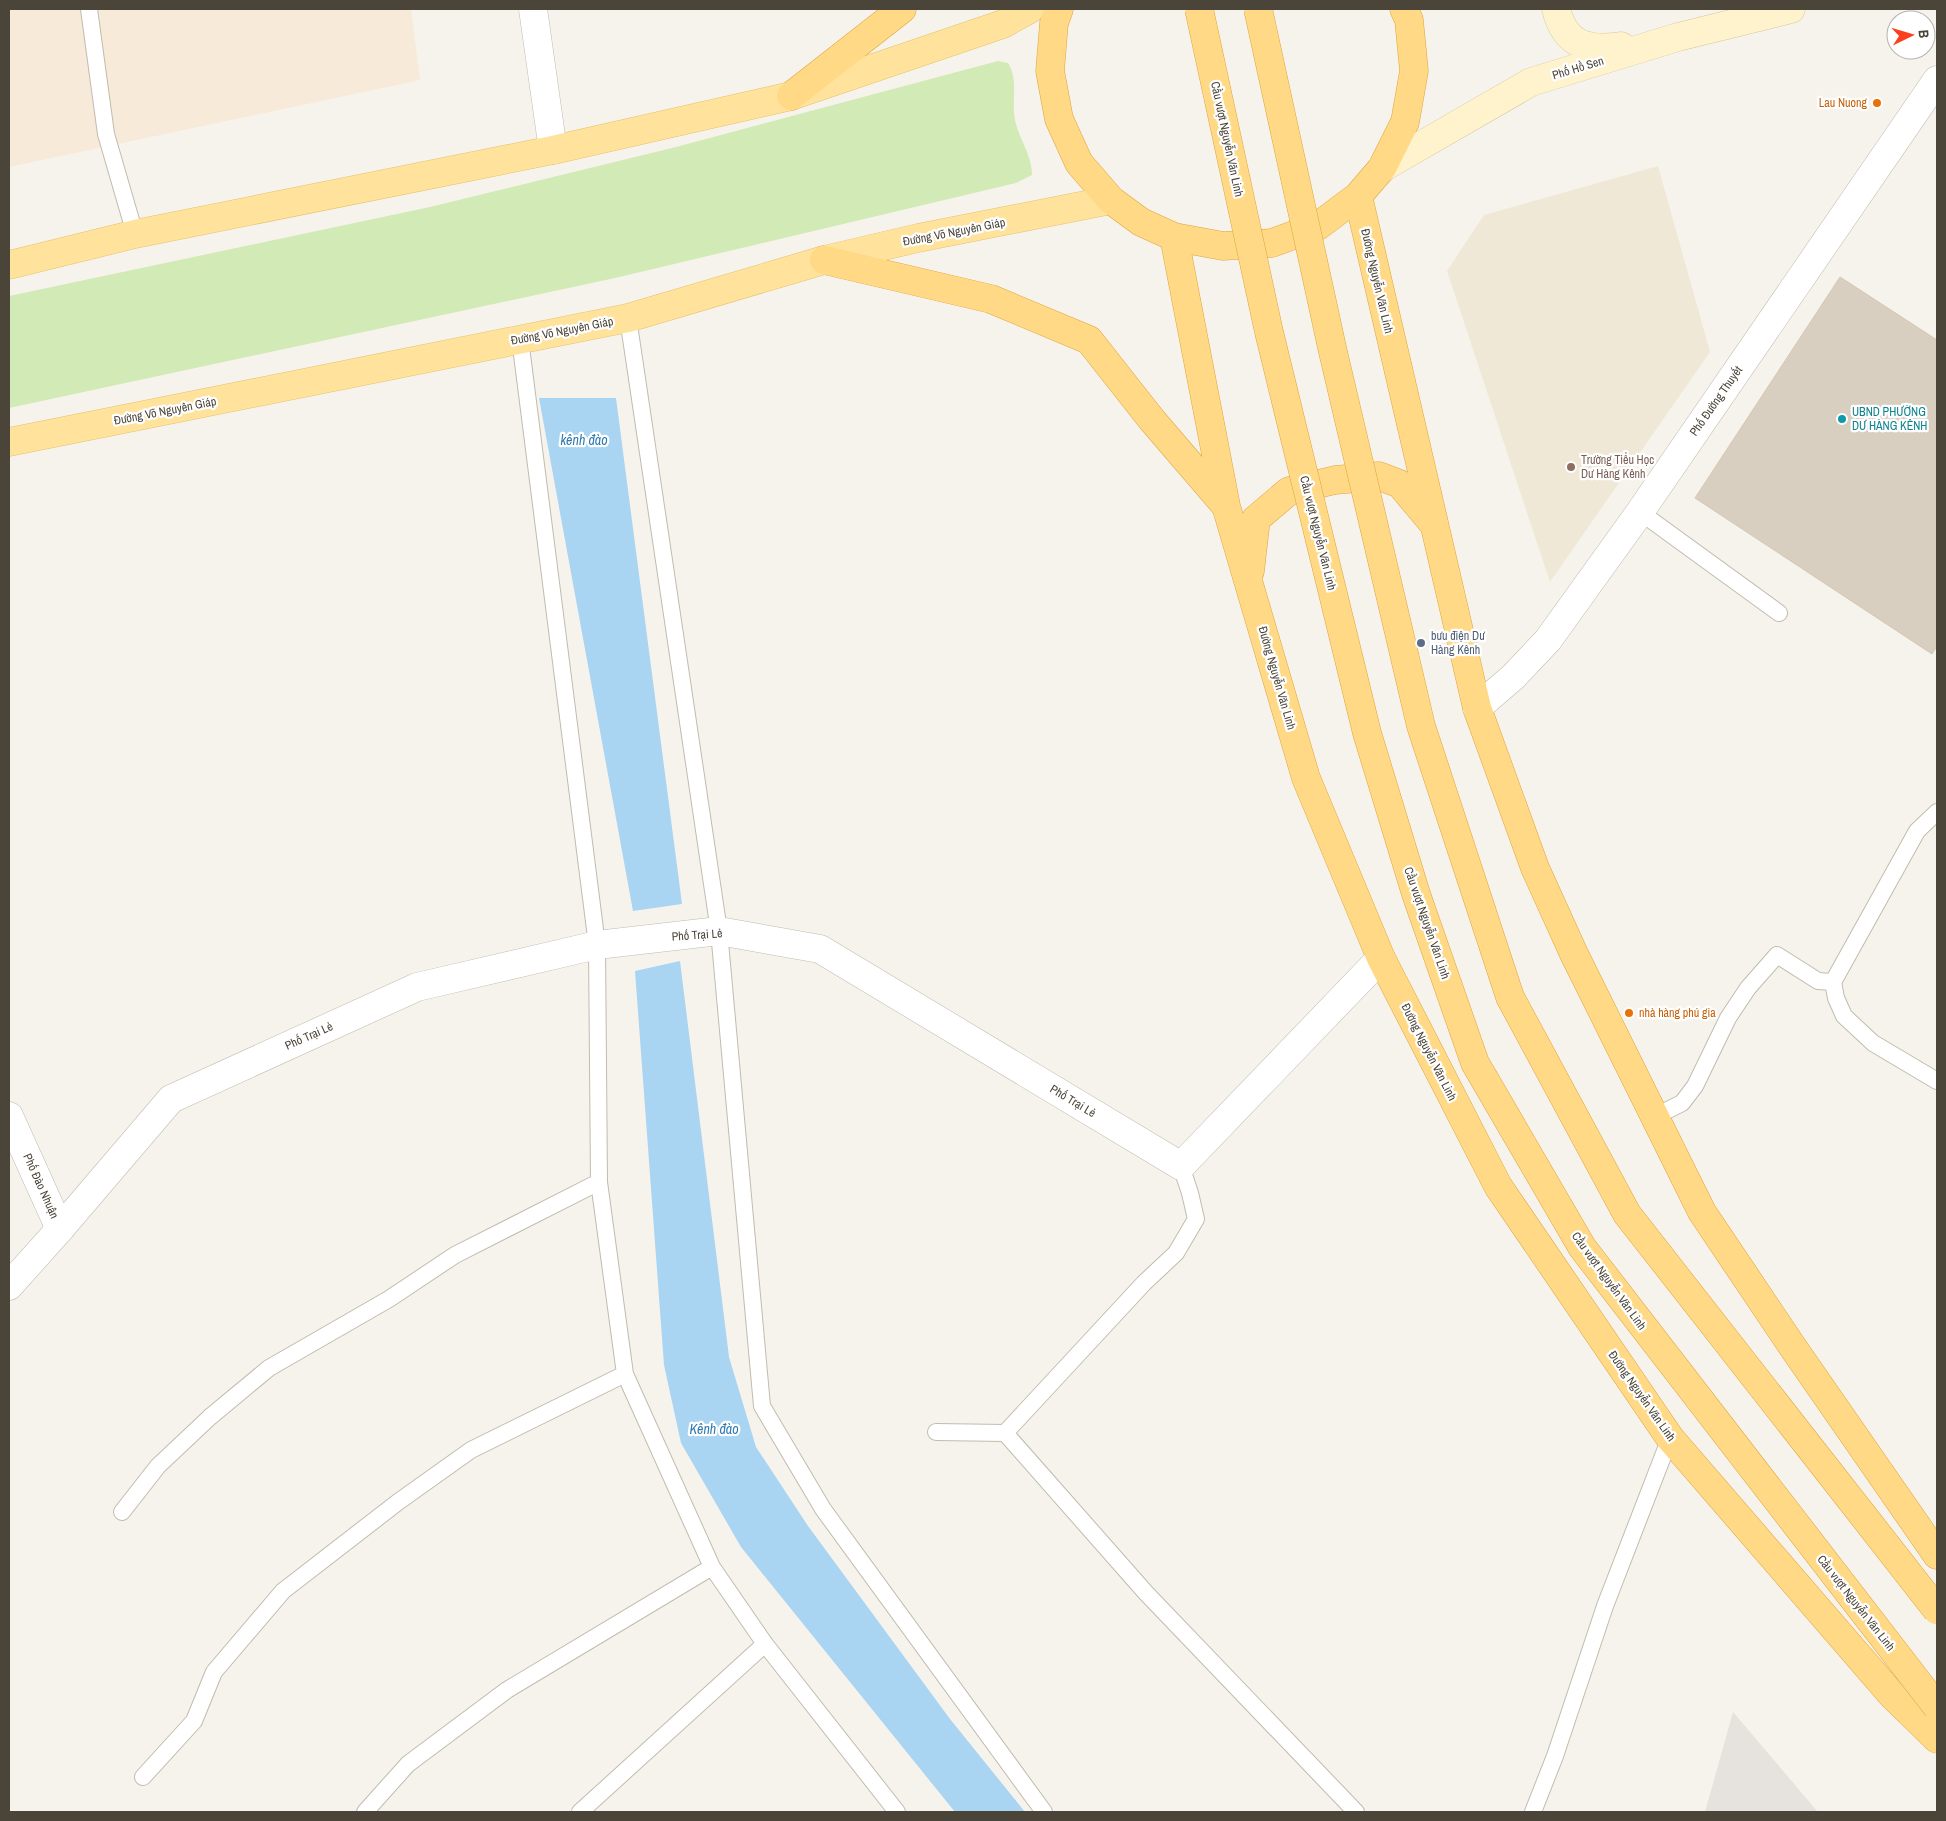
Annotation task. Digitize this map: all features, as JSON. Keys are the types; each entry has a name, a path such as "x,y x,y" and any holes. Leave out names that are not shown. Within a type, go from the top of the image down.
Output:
{"highway":[{"path":"791,96 902,9"},
{"path":"1059,9 1054,23 1050,72 1059,119 1079,163 1111,200 1140,222 1174,237 1223,246 1272,243 1318,226 1358,196 1382,168 1405,122 1414,71 1409,20 1404,9"},
{"name":"Cầu vượt Nguyễn Văn Linh","path":"1199,9 1269,332 1366,733 1416,894 1474,1063 1582,1247 1937,1707"},
{"path":"1258,9 1333,352 1421,726 1510,997 1627,1214 1937,1610"},
{"name":"Đường Nguyễn Văn Linh","path":"1358,196 1477,708 1535,868 1574,954 1702,1212 1792,1346 1937,1554"},
{"name":"Đường Nguyễn Văn Linh","path":"1174,237 1226,506 1306,778 1381,958 1498,1186 1670,1438 1892,1695 1937,1739"},
{"path":"824,260 991,299 1089,340 1152,420 1226,506"},
{"path":"1249,580 1256,519 1289,491 1335,480 1380,476 1400,484 1434,524"}],"main road":[{"path":"9,266 135,234 553,150 791,96 1003,24 1030,9"},
{"path":"1556,9 1560,24 1580,45 1602,49 1678,37"},
{"name":"Phố Hồ Sen","path":"1382,168 1531,82 1678,37 1791,9"},
{"name":"Đường Võ Nguyên Giáp","path":"9,442 628,318 824,260 918,238 1111,200"}],"street":[{"path":"533,9 553,150"},
{"name":"Phố Đường Thuyết","path":"1477,708 1513,677 1548,640 1640,512 1937,80"},
{"name":"Phố Trại Lẻ","path":"9,1286 171,1099 417,987 597,945 719,931 820,949 1181,1166"},
{"path":"1181,1166 1381,958"},
{"name":"Phố Đào Nhuận","path":"9,1116 60,1229"}],"lane":[{"path":"89,9 106,134 135,234"},
{"path":"628,318 719,931 762,1406 823,1509 1044,1812"},
{"path":"520,339 597,945 599,1182 625,1374 712,1567 765,1644 897,1812"},
{"path":"1640,512 1779,613"},
{"path":"1937,812 1917,831 1834,982 1836,998 1844,1016 1873,1043 1937,1081"},
{"path":"1654,1117 1682,1102 1695,1086 1728,1018 1748,988 1777,954 1818,981 1834,982"},
{"path":"1005,1433 1144,1284 1176,1253 1196,1220 1181,1166"},
{"path":"122,1512 158,1466 210,1417 269,1368 389,1299 455,1255 599,1182"},
{"path":"143,1777 194,1721 214,1672 283,1591 398,1502 471,1450 625,1374"},
{"path":"936,1432 1005,1433 1146,1593 1356,1812"},
{"path":"1533,1812 1555,1756 1605,1606 1670,1438"},
{"path":"365,1812 408,1764 507,1690 712,1567"},
{"path":"580,1812 765,1644"}],"shaded area":[{"path":"9,9 411,9 420,80 9,167"},
{"name":"Trường Tiểu Học Dư Hàng Kênh","path":"1658,166 1710,352 1550,582 1447,271 1484,215"},
{"path":"1733,1712 1818,1812 1705,1812"}],"green space":[{"path":"998,61 1008,63 1011,70 1014,84 1015,120 1028,154 1031,168 1032,175 1016,183 615,278 9,408 9,296 430,207 676,147"}],"water":[{"name":"kênh đào","path":"539,398 616,398 682,904 633,911"},
{"name":"Kênh đào","path":"680,961 729,1357 756,1447 808,1526 950,1719 1025,1812 955,1812 741,1547 681,1443 664,1365 635,971"}],"building":[{"name":"UBND PHƯỜNG DƯ HÀNG KÊNH","path":"1840,277 1937,340 1937,646 1932,654 1695,498"}],"place":[{"name":"Lau Nuong","path":"1877,103"},
{"name":"UBND PHƯỜNG DƯ HÀNG KÊNH","path":"1842,419"},
{"name":"Trường Tiểu Học Dư Hàng Kênh","path":"1571,467"},
{"name":"bưu điện Dư Hàng Kênh","path":"1421,643"},
{"name":"nhà hàng phú gia","path":"1629,1013"}]}
